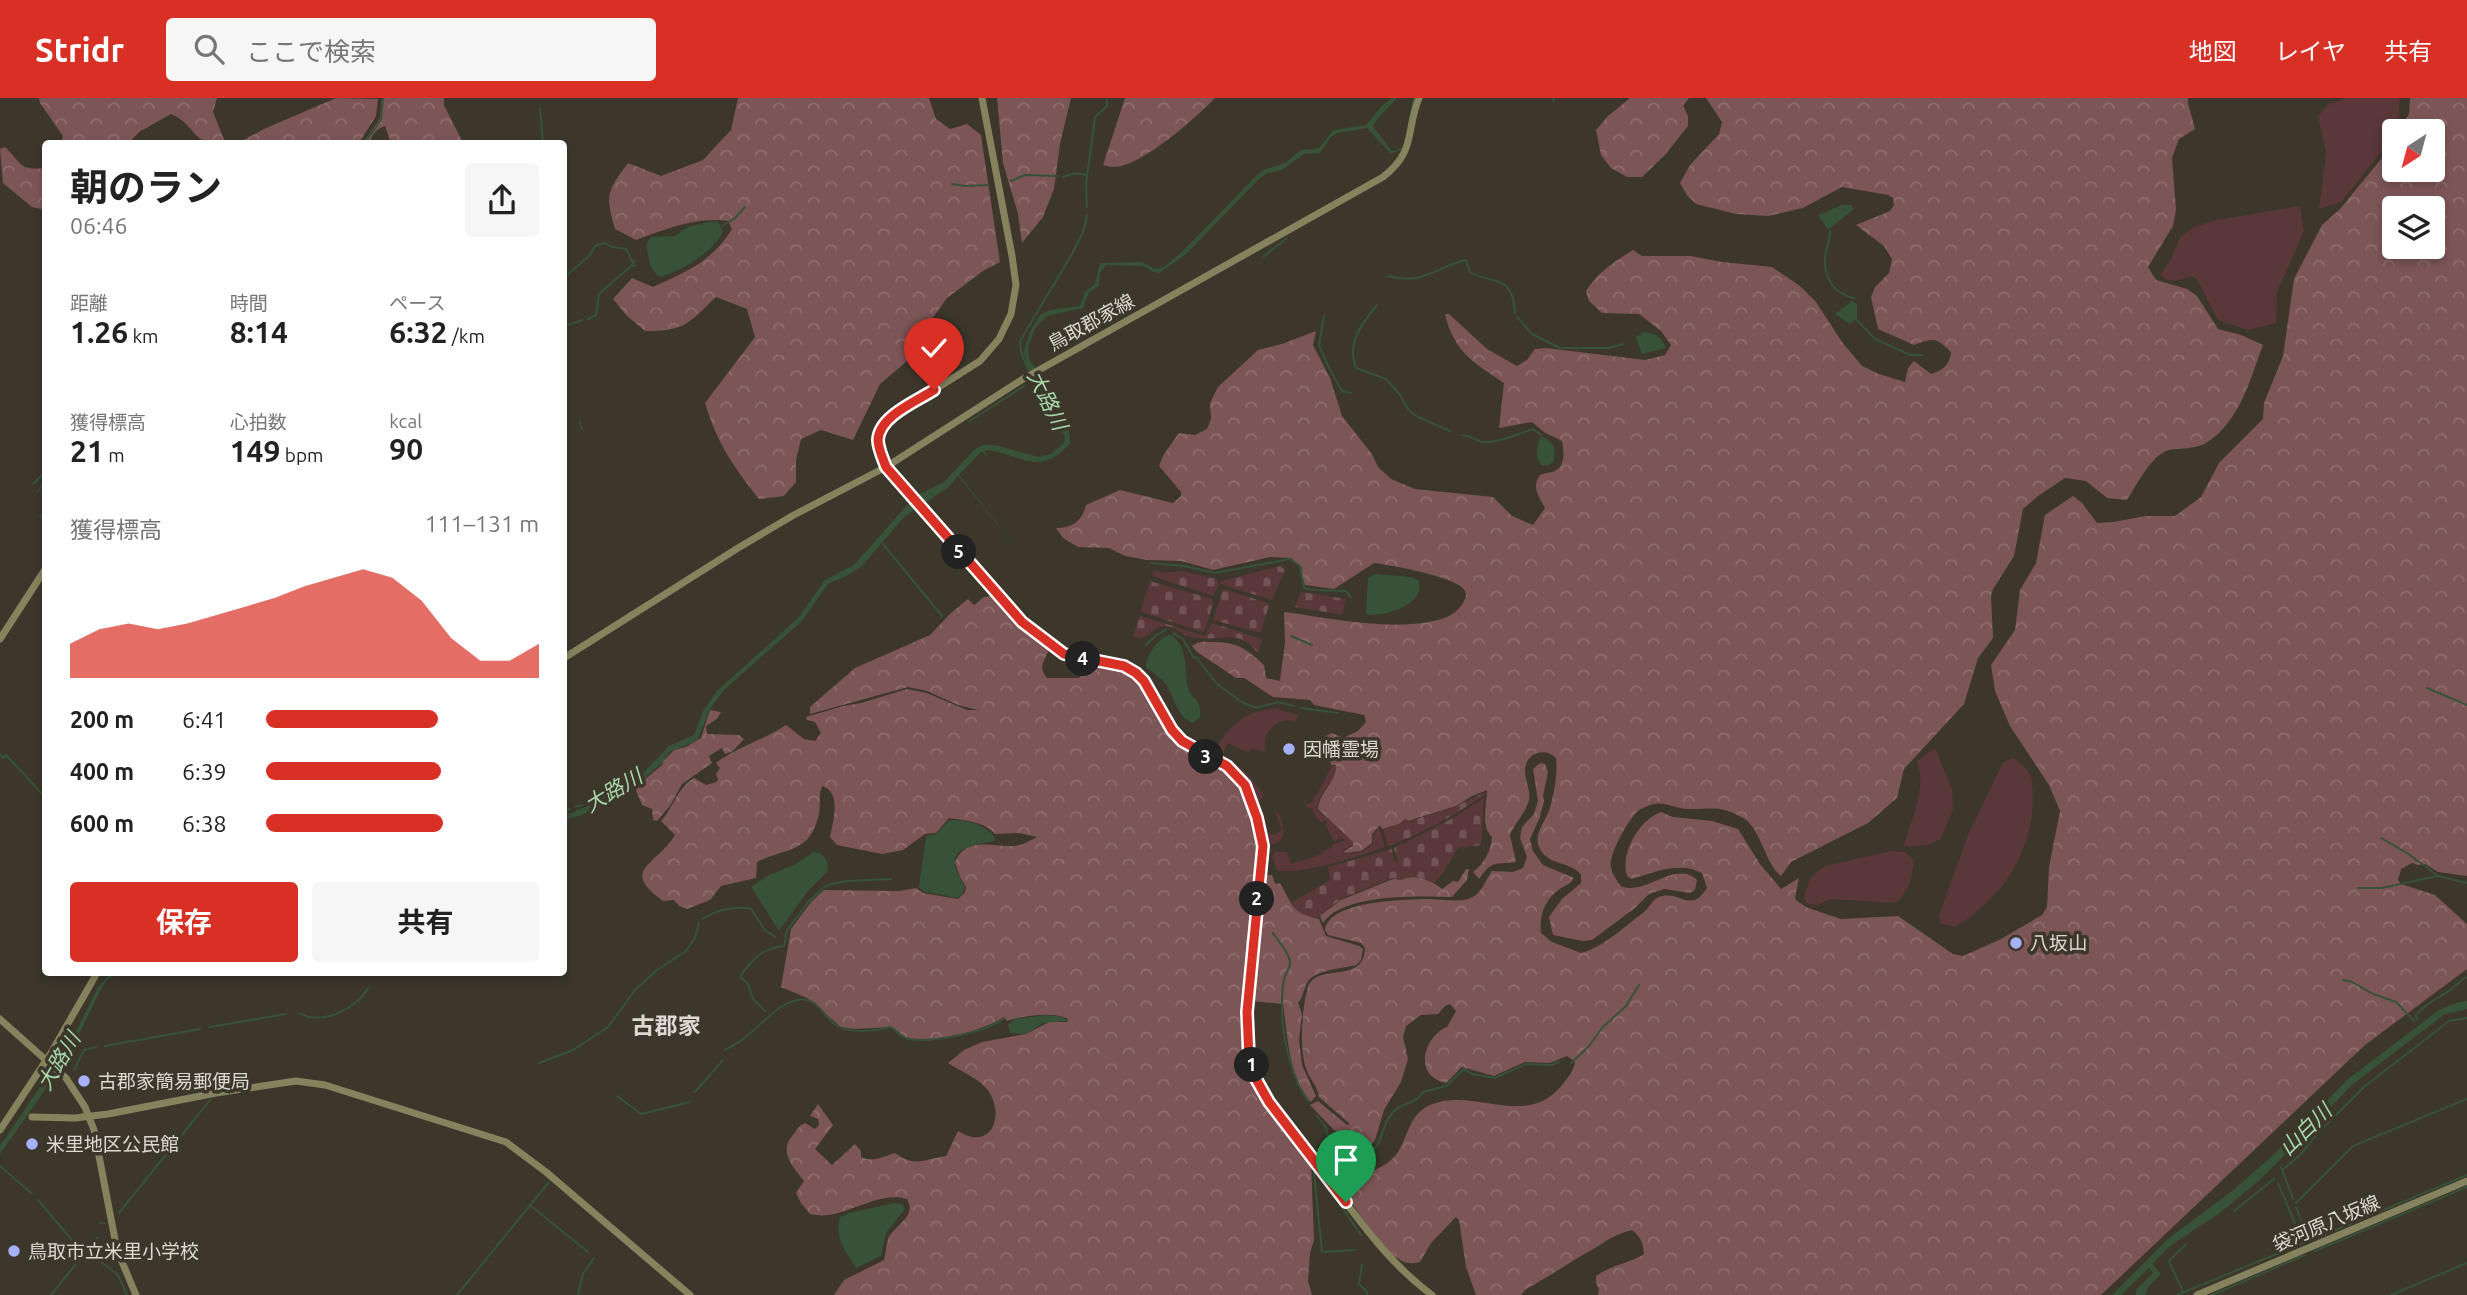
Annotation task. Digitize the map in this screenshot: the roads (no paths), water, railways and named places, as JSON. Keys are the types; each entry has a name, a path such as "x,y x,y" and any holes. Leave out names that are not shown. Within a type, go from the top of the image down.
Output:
{"street":[{"path":"982,98 1016,285 1011,314 999,339 980,361 888,419 880,430 878,442 886,467 1022,622 1064,654 1124,666 1136,673 1144,681 1172,730 1182,741 1227,766 1245,785 1257,818 1263,846 1247,1012 1249,1058 1256,1079 1284,1123 1397,1267 1432,1295"},
{"name":"鳥取郡家線","path":"567,657 760,535 886,467 1030,375 1383,177 1399,163 1406,151 1419,98"},
{"path":"0,639 42,574"},
{"path":"0,1130 49,1062 95,976"},
{"path":"0,1019 59,1072 75,1090 89,1116 100,1158 117,1250 136,1295"},
{"path":"32,1117 89,1116 296,1081 325,1085 506,1142 546,1172 690,1295"},
{"name":"袋河原八坂線","path":"2197,1295 2467,1181"}],"water":[{"name":"大路川","path":"1392,98 1397,98 1373,126 1391,150 1403,149 1391,154 1367,128 1337,133 1320,153 1304,154 1282,170 1267,173 1258,180 1186,254 1159,273 1144,266 1106,265 1100,273 1099,286 1089,292 1083,308 1047,316 1035,328 1028,347 1029,359 1040,375 1055,416 1069,431 1070,444 1048,460 1038,462 985,450 988,458 981,452 959,475 1016,547 958,476 949,487 905,516 862,566 828,584 802,621 724,690 710,709 698,739 669,752 662,763 639,783 582,815 567,819 567,815 637,779 669,746 694,735 703,711 717,691 799,617 825,580 854,565 908,504 919,494 944,482 975,449 983,445 995,445 1039,457 1051,454 1064,443 1065,436 1047,413 1043,394 1029,370 1024,354 1031,330 1040,315 1050,310 1080,306 1085,292 1095,284 1102,263 1142,262 1155,269 1164,267 1257,175 1285,163 1301,150 1318,149 1334,130 1366,125"},
{"path":"1842,205 1851,205 1854,209 1828,230 1818,215"},
{"path":"718,222 723,231 705,253 678,270 660,277 656,275 648,257 647,242 651,237 675,236 688,227"},
{"path":"1852,301 1857,304 1857,318 1850,324 1835,314"},
{"path":"1645,332 1658,337 1666,348 1642,354 1635,337"},
{"path":"1541,436 1552,443 1555,453 1553,462 1547,466 1541,465 1537,458"},
{"path":"1375,574 1418,580 1417,596 1394,611 1368,615 1368,578"},
{"path":"1169,635 1183,650 1189,691 1199,705 1200,717 1193,723 1182,715 1164,682 1146,667 1153,648"},
{"path":"949,820 976,824 988,830 995,839 964,849 955,858 958,875 965,887 957,898 923,891 919,887 926,836 936,834"},
{"path":"814,852 825,858 828,871 808,891 779,931 751,887"},
{"name":"大路川","path":"108,976 113,976 101,989 54,1077 0,1154 0,1146 73,1038 98,987"},
{"name":"山白川","path":"2467,1001 2467,1009 2445,1014 2352,1085 2262,1178 2220,1213 2170,1246 2152,1264 2161,1274 2148,1287 2145,1295 2136,1295 2136,1290 2153,1273 2149,1268 2121,1295 2112,1295 2168,1239 2232,1191 2270,1158 2348,1079 2439,1010"},
{"path":"1046,1015 1064,1017 1067,1021 1043,1023 1026,1034 1010,1033 1008,1025 1015,1019"},
{"path":"895,1203 902,1204 905,1209 886,1233 881,1256 856,1268 838,1231 840,1217"}],"waterway":[{"path":"367,140 381,120 383,98"},
{"path":"1087,207 1086,184 1095,117 1107,106 1107,98"},
{"path":"1411,114 1414,98"},
{"path":"540,109 543,140"},
{"path":"1063,177 1075,173 1086,175"},
{"path":"1011,181 1025,175 1058,176"},
{"path":"952,184 988,185"},
{"path":"722,226 735,218 745,207"},
{"name":"大路川","path":"1028,369 1020,341 1072,254 1083,232 1087,215"},
{"path":"1830,231 1825,256 1826,273 1836,289 1854,298"},
{"path":"1263,257 1287,238"},
{"path":"567,275 590,255 595,246 605,243 626,249 633,263 635,261"},
{"path":"1387,276 1420,277 1466,260 1470,272 1506,286 1513,300 1515,313"},
{"path":"588,319 596,315 599,294 632,265 635,266"},
{"path":"1377,305 1354,342 1353,359 1356,368 1386,379 1416,416 1450,431"},
{"path":"1324,316 1319,345 1342,391 1351,393"},
{"path":"1517,317 1532,334 1560,348 1608,348 1624,344"},
{"path":"1855,318 1875,339 1910,355 1922,355"},
{"path":"567,325 583,320"},
{"name":"大路川","path":"970,421 1024,386"},
{"path":"1462,435 1488,442 1533,429 1541,435"},
{"path":"33,484 42,475"},
{"path":"37,492 42,485"},
{"path":"883,544 942,616"},
{"path":"1151,563 1184,566 1215,573 1290,559 1300,566 1304,588 1346,591 1351,597"},
{"path":"1146,645 1166,630"},
{"path":"1172,638 1174,633 1183,639 1194,658 1196,657 1217,684 1243,703 1256,708 1278,702 1294,706"},
{"path":"1291,636 1312,645"},
{"path":"2427,688 2467,705"},
{"path":"1301,708 1338,713"},
{"path":"0,754 4,758 6,755 42,794"},
{"name":"大路川","path":"575,807 582,805"},
{"path":"2381,838 2438,876 2467,883"},
{"path":"2358,888 2382,888 2437,876"},
{"path":"765,1011 753,999 748,984 740,977 759,956 770,949 784,946 787,930 809,901 828,885 847,881 891,879"},
{"path":"702,919 725,909 751,909 765,930 775,937"},
{"path":"539,1063 573,1050 608,1027 635,990 657,970 686,951 695,938 699,923"},
{"path":"1273,933 1290,961 1285,976 1282,1014 1288,1055 1297,1081 1309,1101"},
{"path":"2417,1020 2416,1015 2425,1006 2467,977"},
{"path":"2343,980 2396,1002 2414,1021"},
{"path":"1571,1063 1626,1006 1639,985"},
{"path":"299,1013 318,1018 338,1013 356,1003 368,988"},
{"path":"725,1050 745,1037 776,1010 790,1002 804,999 814,1003 841,1028 863,1031 890,1027 903,1037 918,1040 958,1036 985,1028 1004,1018"},
{"path":"210,1027 286,1014"},
{"name":"山白川","path":"2282,1170 2300,1155 2364,1087 2449,1021 2467,1018"},
{"path":"105,1046 200,1029"},
{"name":"大路川","path":"74,1070 84,1050 96,1047"},
{"path":"695,1092 723,1060"},
{"path":"1346,1196 1356,1176 1346,1158 1359,1160 1368,1155 1378,1143 1395,1110 1417,1099 1423,1092 1446,1086 1464,1069 1472,1074 1495,1078 1526,1064 1551,1065 1559,1062"},
{"path":"617,1096 641,1114 690,1102"},
{"path":"2296,1203 2353,1146 2467,1099"},
{"path":"119,1213 210,1100"},
{"path":"1317,1116 1326,1128 1332,1152 1328,1156 1318,1158"},
{"path":"0,1166 31,1193"},
{"path":"2281,1167 2293,1199"},
{"path":"1314,1173 1322,1252 1355,1250"},
{"path":"2296,1207 2309,1241 2467,1175"},
{"path":"2234,1211 2274,1179"},
{"path":"457,1295 549,1182"},
{"path":"2177,1295 2303,1243 2278,1183"},
{"path":"2315,1251 2467,1187"},
{"path":"38,1200 72,1240 82,1247"},
{"path":"1339,1203 1361,1235"},
{"path":"531,1206 588,1252"},
{"path":"100,1223 105,1223"},
{"path":"51,1295 97,1238"},
{"path":"2183,1292 2169,1261 2186,1244"},
{"path":"87,1251 118,1275 127,1295"},
{"path":"2212,1295 2305,1255"},
{"path":"578,1295 583,1274 594,1258"},
{"path":"2391,1295 2467,1263"},
{"path":"1362,1265 1359,1284 1367,1295"}],"place":[{"name":"因幡霊場","path":"1289,749"},
{"name":"八坂山","path":"2016,943"},
{"name":"古郡家簡易郵便局","path":"84,1081"},
{"name":"米里地区公民館","path":"32,1144"},
{"name":"鳥取市立米里小学校","path":"14,1251"}],"district":[{"name":"古郡家","path":"666,1025"}]}
